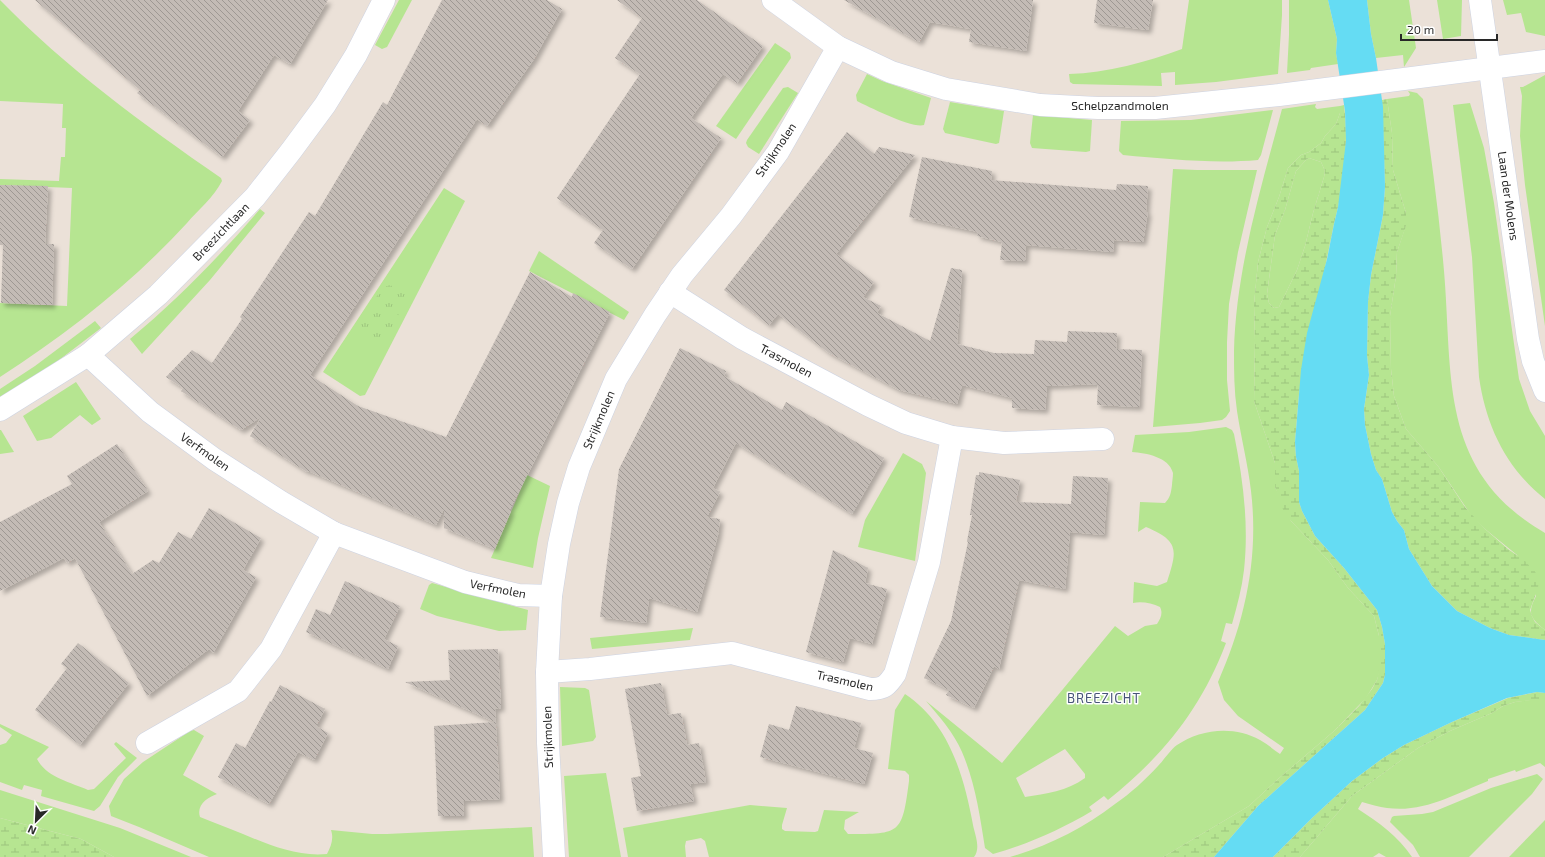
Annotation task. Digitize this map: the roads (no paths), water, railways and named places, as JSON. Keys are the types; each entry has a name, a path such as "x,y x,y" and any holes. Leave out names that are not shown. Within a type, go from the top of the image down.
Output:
{"street":[{"name":"Breezichtlaan","path":"0,410 88,355 158,295 255,197 325,105 356,55 384,0"},
{"name":"Schelpzandmolen","path":"773,0 838,47 891,72 946,89 1040,105 1098,108 1156,108 1314,91 1545,61"},
{"name":"Laan der Molens","path":"1480,0 1528,339 1533,360 1545,391"},
{"name":"Strijkmolen","path":"554,857 548,743 547,672 551,596 559,544 568,503 579,467 616,379 670,292 731,216 778,152 838,47"},
{"name":"Trasmolen","path":"670,292 742,338 868,405 906,423 952,437 1004,443 1103,439"},
{"name":"Verfmolen","path":"88,355 150,412 214,459 281,502 334,533 465,582 518,594 551,596"},
{"name":"Trasmolen","path":"547,672 598,668 732,653 870,689 880,689 888,684 895,674 929,562 952,437"},
{"path":"148,743 238,691 271,649 334,533"}],"water":[{"path":"1328,0 1367,0 1383,107 1385,187 1383,215 1371,275 1368,302 1367,355 1369,375 1364,409 1365,425 1376,470 1382,479 1392,512 1404,530 1409,549 1432,586 1457,611 1490,628 1509,635 1545,640 1545,693 1537,692 1507,698 1404,745 1383,758 1352,781 1273,857 1214,857 1258,806 1365,710 1383,683 1385,675 1385,644 1377,610 1344,568 1315,536 1299,502 1299,471 1295,442 1301,370 1307,333 1327,259 1338,207 1346,141 1345,111 1336,53 1337,39"}],"district":[{"name":"BREEZICHT","path":"1104,698"}]}
